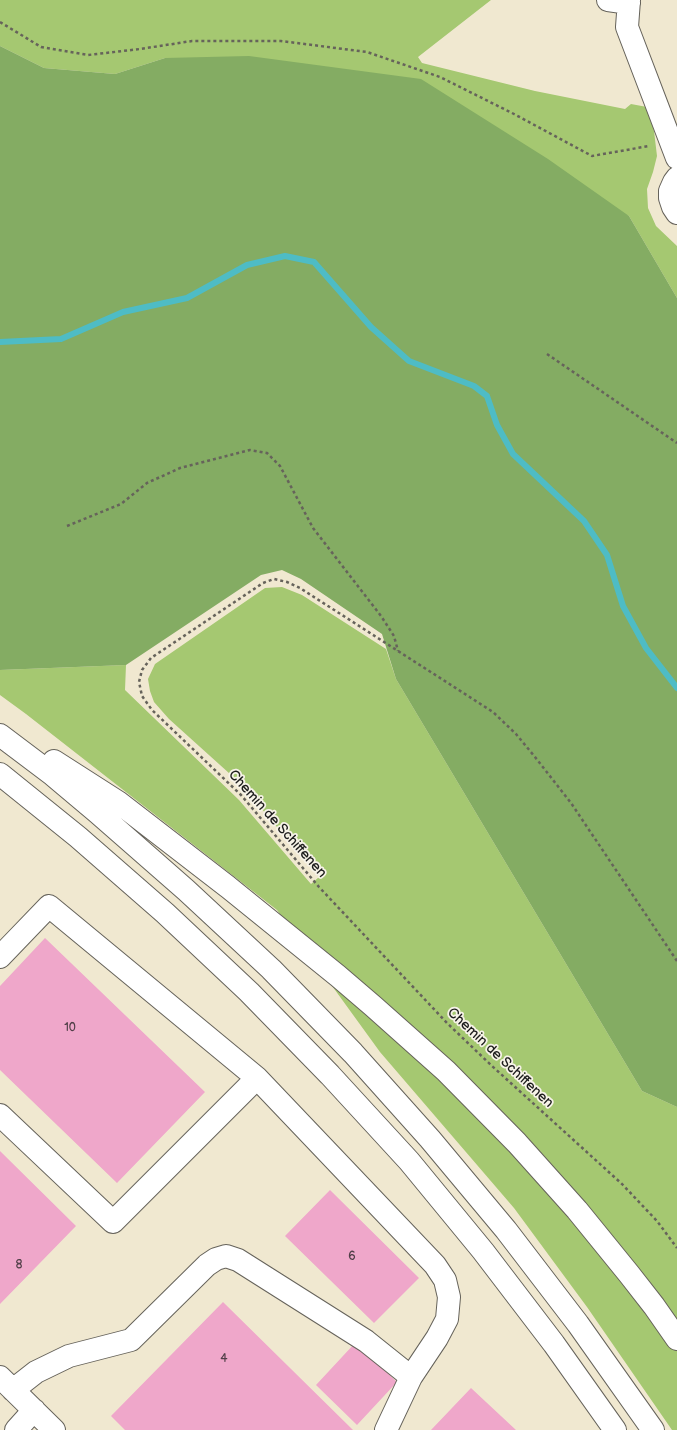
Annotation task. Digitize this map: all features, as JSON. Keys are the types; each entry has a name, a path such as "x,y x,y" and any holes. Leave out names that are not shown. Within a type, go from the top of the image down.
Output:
{"main road":[{"path":"622,1 627,27 674,150"},
{"path":"677,178 672,186 670,198 677,213"},
{"path":"0,726 118,802 228,887 332,971 408,1036 482,1107 545,1174 604,1241 654,1306 677,1339"},
{"path":"0,735 53,775 186,890 271,970 353,1053 430,1139 506,1230 578,1324 653,1430"},
{"path":"0,774 84,841 165,912 250,992 330,1075 409,1161 483,1251 554,1344 615,1430"},
{"path":"0,957 49,906 257,1078 435,1265 445,1280 449,1297 447,1319 437,1338 411,1377 386,1430"},
{"path":"0,1115 113,1222 257,1078"},
{"path":"54,1430 4,1384 36,1372 69,1356 132,1340 207,1265 216,1259 226,1256 238,1260 366,1342 411,1377"},
{"path":"16,1430 34,1410"}],"path":[{"path":"0,22 41,47 88,55 192,41 280,41 367,52 440,77 514,114 592,156 674,150"},
{"path":"547,354 677,443"},
{"path":"67,526 121,504 147,483 180,468 250,450 267,453 280,466 313,528 381,616 394,636 398,651"},
{"name":"Chemin de Schiffenen","path":"677,962 571,803 516,734 493,712 300,588 288,582 274,579 263,583 150,658 142,670 139,682 142,696 152,710 241,795 319,887 447,1023 622,1184 657,1222 677,1248"}],"green space":[{"path":"0,0 491,0 418,57 422,63 535,91 625,109 631,104 647,107 654,131 657,156 647,189 648,208 656,226 677,246 677,298 629,216 165,58 115,74 44,68 0,46"},
{"path":"0,46 44,68 115,74 165,58 249,56 421,79 548,159 629,216 677,298 677,1107 642,1091 396,679 382,634 301,579 282,570 261,575 126,665 0,670"},
{"path":"282,587 302,595 386,649 396,679 642,1091 677,1107 677,1430 672,1430 587,1307 514,1208 380,1052 277,910 0,695 0,670 126,665 125,690 239,800 311,884 319,877 240,783 169,719 154,702 148,679 155,664 265,588"}],"building":[{"path":"45,938 205,1092 117,1183 0,1070 0,986"},
{"path":"0,1151 76,1226 0,1304"},
{"path":"330,1190 419,1278 374,1323 285,1236"},
{"path":"223,1302 353,1430 125,1430 111,1416"},
{"path":"355,1343 397,1382 357,1425 316,1385"},
{"path":"471,1388 516,1430 431,1430"}],"waterway":[{"path":"0,342 61,339 123,312 187,298 247,265 285,256 314,262 371,327 409,361 474,386 487,396 497,425 513,454 584,521 607,555 623,606 646,648 677,688"}]}
